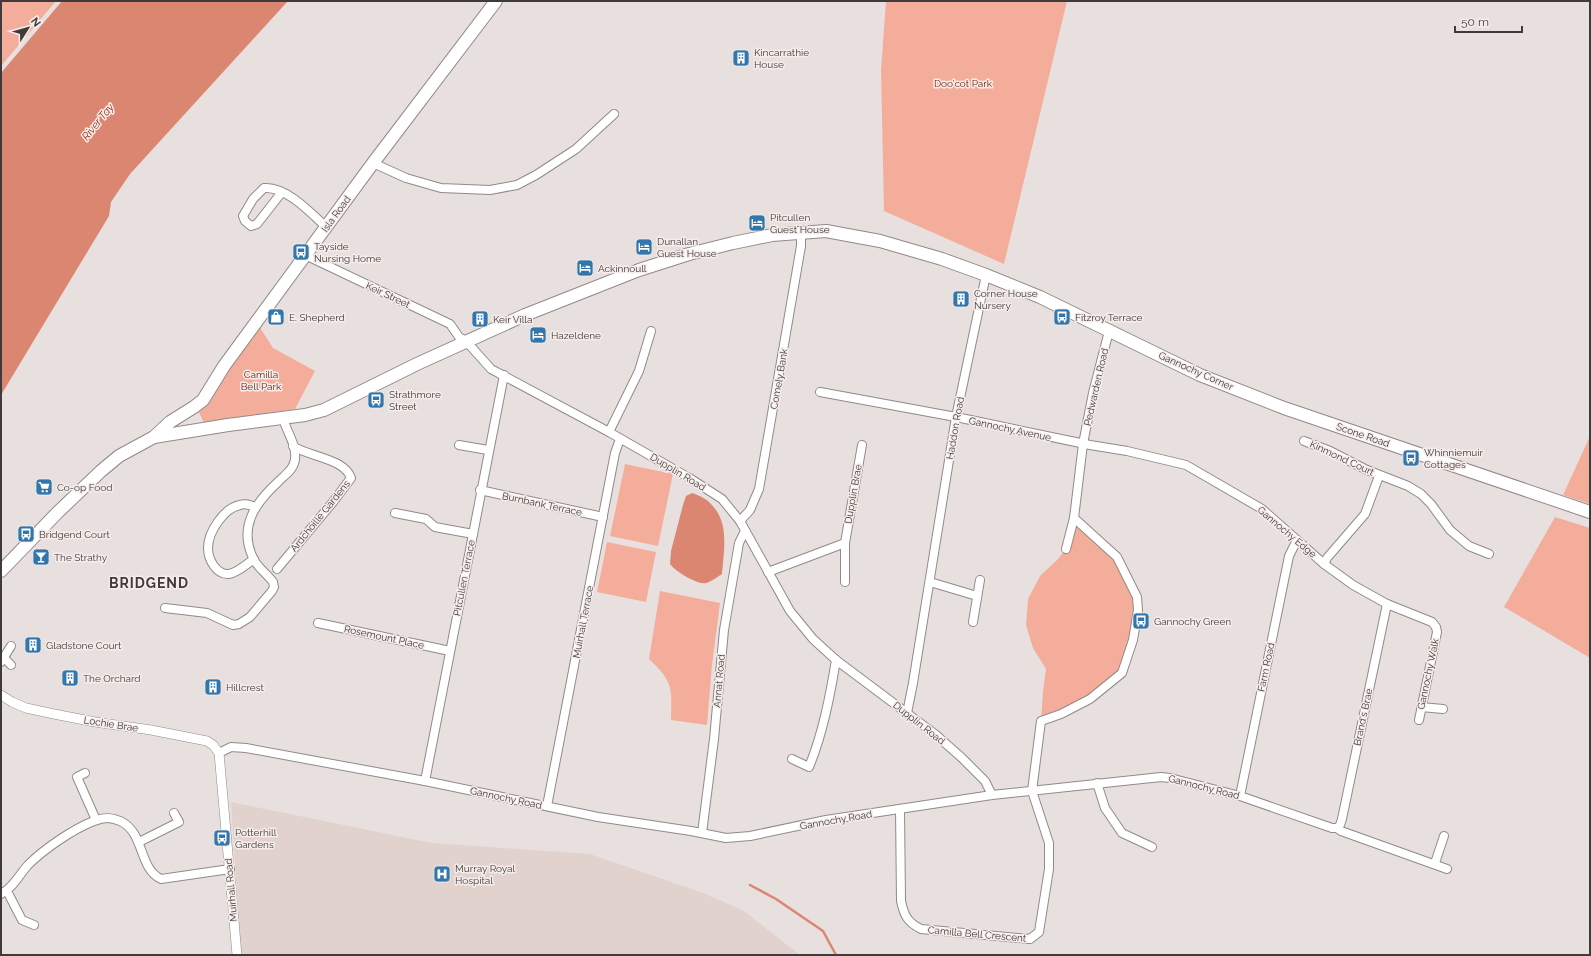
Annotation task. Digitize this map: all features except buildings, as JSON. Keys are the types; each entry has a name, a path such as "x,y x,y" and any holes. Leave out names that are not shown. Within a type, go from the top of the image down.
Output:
{"main road":[{"name":"Isla Road","path":"154,437 170,422 203,400 224,366 305,255 496,1"},
{"path":"1,571 68,502 101,471 120,456 154,437 283,418 324,410 466,341 599,285 682,256 772,235 826,231 880,241 942,259 986,275 1040,297 1109,331"},
{"name":"Gannochy Corner","path":"1109,331 1200,374 1284,408"},
{"name":"Scone Road","path":"1284,408 1590,512"}],"street":[{"path":"373,163 406,178 441,188 490,190 517,184 536,175 576,149 614,114"},
{"path":"282,192 257,224 251,226 245,221 243,216 246,210 264,188 272,187 282,192 291,197 326,227"},
{"name":"Comely Bank","path":"740,521 750,510 759,489 801,246 801,232"},
{"name":"Keir Street","path":"305,255 450,324 459,337 466,341"},
{"name":"Haddon Road","path":"907,713 930,582 956,417 986,275"},
{"path":"609,432 639,371 651,331"},
{"name":"Pedwarden Road","path":"1083,444 1093,393 1109,331"},
{"name":"Dupplin Road","path":"466,341 491,369 609,432 691,479 722,499 740,521 794,616 813,639 836,660 936,735 985,781 992,795"},
{"name":"Pitcullen Terrace","path":"425,781 473,534 480,490 504,376"},
{"name":"Gannochy Avenue","path":"820,392 956,417 1083,444"},
{"path":"165,608 206,613 233,625 239,624 250,617 263,603 274,586 270,578 254,560 247,537 250,519 255,507 265,494 290,471 294,465 295,458 293,446 283,418"},
{"name":"Muirhall Terrace","path":"547,806 615,453 620,439"},
{"name":"Kinmond Court","path":"1304,441 1330,451 1379,476 1408,486 1421,494 1431,504 1450,530 1469,546 1489,554"},
{"path":"1066,549 1074,518 1083,444"},
{"name":"Gannochy Edge","path":"1083,444 1150,456 1186,465 1262,509 1324,564 1353,585 1387,604 1432,622 1436,627"},
{"path":"459,445 488,450"},
{"name":"Dupplin Brae","path":"845,582 845,543 862,445"},
{"name":"Ardchoille Gardens","path":"277,569 335,501 351,478 347,471 340,466 293,446"},
{"name":"Kinmond Court","path":"1324,564 1327,558 1365,514 1379,476"},
{"name":"Burnbank Terrace","path":"480,490 603,517"},
{"path":"254,560 230,574 224,573 215,568 212,563 208,547 214,530 229,510 244,504 255,507"},
{"path":"395,513 426,519 435,527 473,534"},
{"path":"1032,791 1041,721 1061,714 1090,699 1122,673 1134,640 1138,610 1137,597 1117,557 1074,518"},
{"name":"Annat Road","path":"702,833 714,739 724,630 739,543 745,531"},
{"name":"Farm Road","path":"1240,796 1289,556 1297,540"},
{"path":"768,572 845,543"},
{"path":"973,622 980,580"},
{"path":"930,582 977,596"},
{"name":"Brand's Brae","path":"1337,828 1342,819 1387,604"},
{"name":"Rosemount Place","path":"318,623 450,651"},
{"name":"Gannochy Walk","path":"1419,720 1437,632 1436,627"},
{"path":"11,646 2,660 11,665"},
{"path":"792,759 809,767 817,748 836,660"},
{"name":"Lochie Brae","path":"2,698 26,708 206,740 213,744 219,753"},
{"path":"1421,707 1443,709"},
{"name":"Gannochy Road","path":"219,753 230,747 246,748 425,781 598,817 726,838 750,836 826,820 992,795 1160,777 1170,778 1240,796 1325,826 1337,828 1341,831 1435,863 1447,869"},
{"name":"Muirhall Road","path":"219,753 237,955"},
{"path":"85,773 77,777 96,820"},
{"path":"1097,784 1105,808 1122,834 1152,847"},
{"name":"Camilla Bell Crescent","path":"900,809 901,901 903,913 912,925 921,929 1030,939 1039,932 1049,869 1048,843 1032,791"},
{"path":"139,842 179,822 174,813"},
{"path":"34,925 22,920 4,892 28,865 38,857 80,827 96,820 111,817 124,823 134,832 150,870 154,876 161,879 230,869"},
{"path":"1435,863 1444,836"}],"shaded area":[{"name":"Murray Royal Hospital","path":"231,802 432,843 590,854 706,894 744,911 800,955 241,955"}],"green space":[{"path":"1,1 56,1 1,66"},
{"name":"Doo'cot Park","path":"886,1 1067,1 1004,264 884,211 881,70"},
{"name":"Camilla Bell Park","path":"259,326 273,348 315,371 295,409 204,423 198,410"},
{"path":"1590,436 1590,504 1563,495"},
{"path":"625,464 673,474 658,546 610,536"},
{"path":"1555,517 1590,528 1590,658 1504,607"},
{"path":"1074,518 1117,557 1138,610 1122,673 1090,699 1041,721 1046,669 1033,648 1026,625 1028,599 1040,576 1066,549"},
{"path":"607,542 656,552 646,602 597,592"},
{"path":"660,591 720,603 712,665 707,725 671,720 671,692 667,680 649,659"}],"water":[{"name":"River Tay","path":"62,1 288,1 130,174 111,202 109,216 1,395 1,73"},
{"path":"692,493 706,499 716,509 723,526 724,545 722,574 706,583 697,582 686,577 670,564 671,551 683,505 686,496"}],"waterway":[{"path":"750,885 776,899 823,931 836,955"}],"place":[{"name":"Kincarrathie House","path":"741,58"},
{"name":"Pitcullen Guest House","path":"757,223"},
{"name":"Dunallan Guest House","path":"644,247"},
{"name":"Tayside Nursing Home","path":"301,252"},
{"name":"Ackinnoull","path":"585,268"},
{"name":"Corner House Nursery","path":"961,299"},
{"name":"E. Shepherd","path":"276,317"},
{"name":"Fitzroy Terrace","path":"1062,317"},
{"name":"Keir Villa","path":"480,319"},
{"name":"Hazeldene","path":"538,335"},
{"name":"Strathmore Street","path":"376,400"},
{"name":"Whinniemuir Cottages","path":"1411,458"},
{"name":"Co-op Food","path":"44,487"},
{"name":"Bridgend Court","path":"26,534"},
{"name":"The Strathy","path":"41,557"},
{"name":"Gannochy Green","path":"1141,621"},
{"name":"Gladstone Court","path":"33,645"},
{"name":"The Orchard","path":"70,678"},
{"name":"Hillcrest","path":"213,687"},
{"name":"Potterhill Gardens","path":"222,838"},
{"name":"Murray Royal Hospital","path":"442,874"}],"district":[{"name":"BRIDGEND","path":"149,583"}]}
